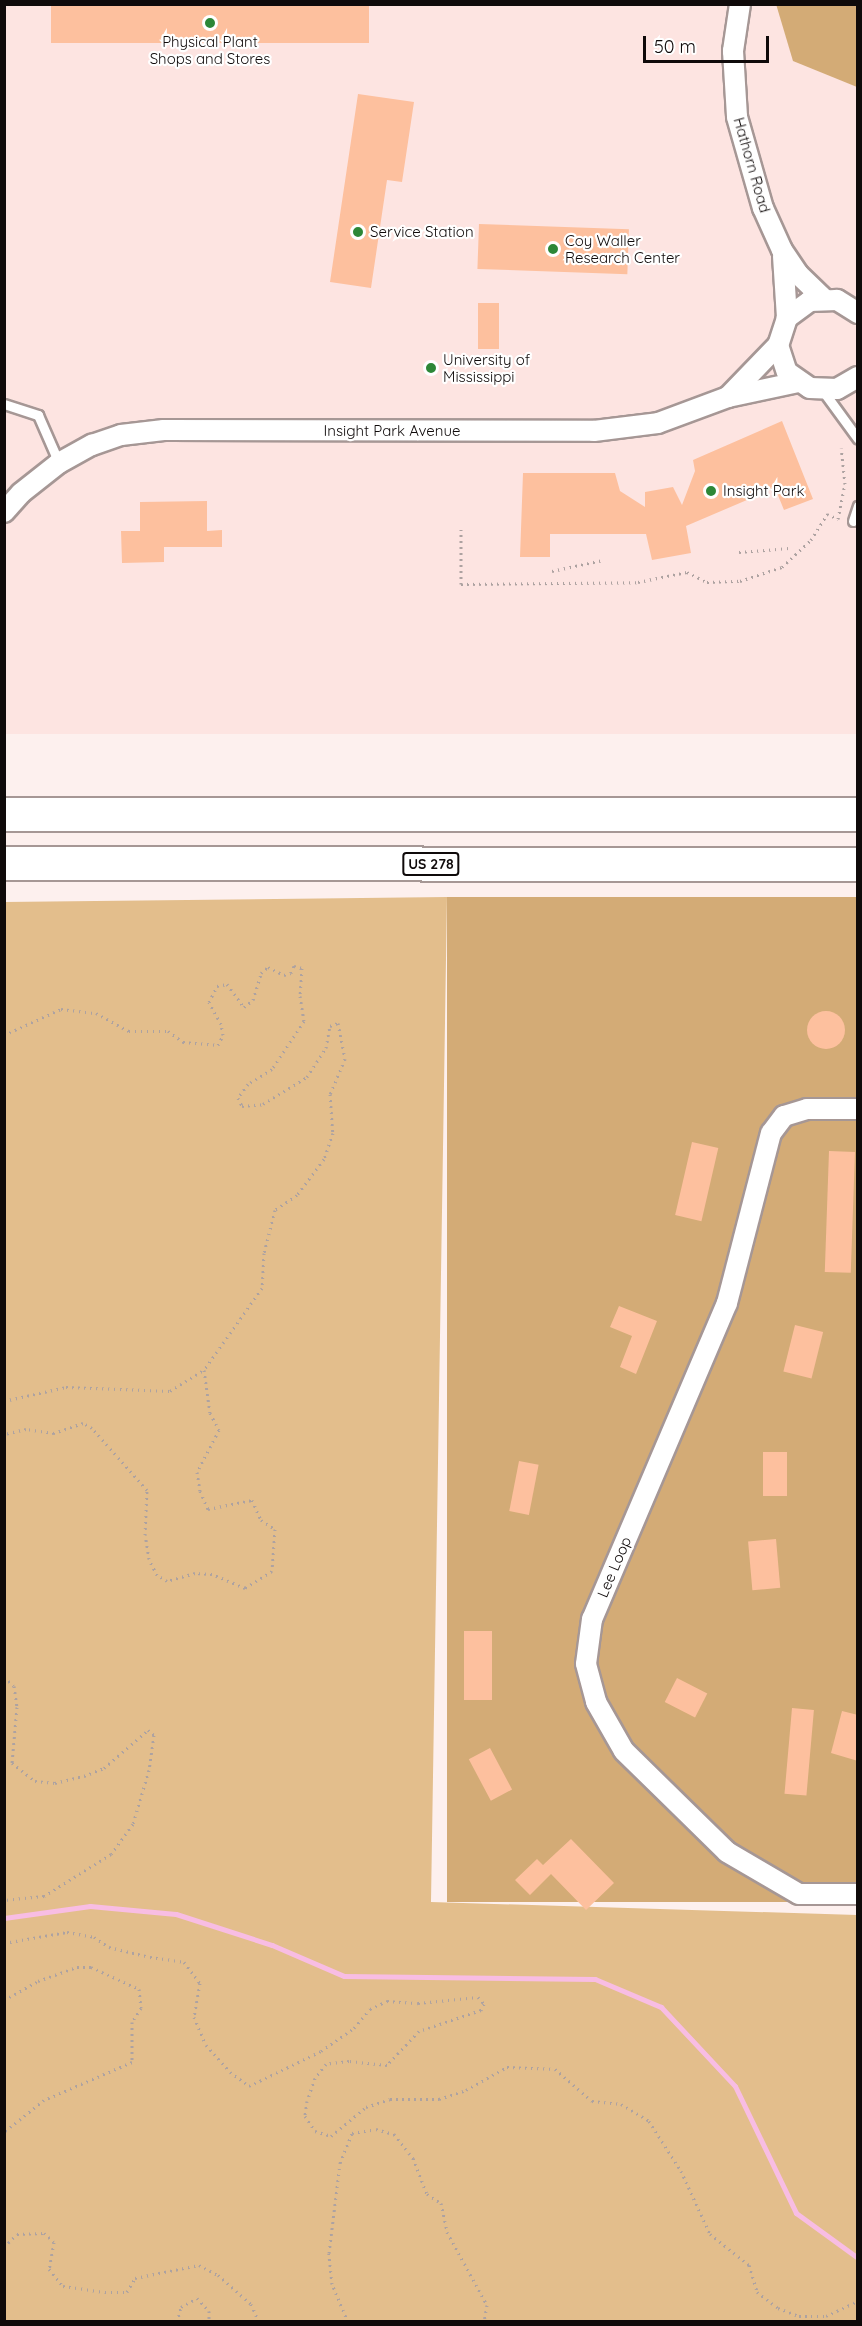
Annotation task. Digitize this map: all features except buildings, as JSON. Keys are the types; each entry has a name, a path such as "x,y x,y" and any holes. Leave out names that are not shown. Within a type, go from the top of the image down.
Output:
{"highway":[{"path":"4,814 858,814"},
{"name":"US 278","path":"4,863 858,864"}],"street":[{"name":"Hathorn Road","path":"740,4 733,51 737,117 763,208 782,250 798,274 823,298 837,300 858,312"},
{"name":"Hathorn Road","path":"778,345 787,318 782,250"},
{"path":"787,318 803,304 823,298"},
{"path":"778,345 780,359 798,382 823,391 837,389 858,377"},
{"path":"728,397 778,345"},
{"name":"Insight Park Avenue","path":"4,512 21,493 59,463 92,445 121,435 164,430 594,431 658,423 728,397 798,382"},
{"name":"Lee Loop","path":"858,1109 807,1109 784,1116 771,1133 728,1303 592,1619 586,1664 596,1702 624,1751 727,1852 799,1894 858,1894"}],"lane":[{"path":"823,391 858,439"},
{"path":"4,404 38,415 59,463"},
{"path":"853,521 858,506"}],"path":[{"path":"462,529 461,584 638,582 687,572 707,582 740,581 782,567 811,540 827,514 838,519 846,484 841,448"},
{"path":"739,552 789,548"},
{"path":"552,571 603,560"},
{"path":"4,1035 60,1009 96,1013 129,1031 168,1031 183,1042 218,1045 223,1035 221,1024 209,1002 217,986 227,984 244,1007 253,1000 261,974 267,967 284,975 291,973 294,966 302,968 300,996 304,1021 272,1069 248,1084 238,1098 242,1106 263,1104 307,1077 326,1048 330,1026 338,1023 345,1059 330,1094 333,1134 324,1159 297,1195 274,1210 264,1253 262,1288 204,1370 170,1391 66,1387 4,1401"},
{"path":"4,1434 26,1430 54,1433 83,1423 92,1428 147,1490 145,1535 157,1575 167,1581 195,1574 212,1574 245,1588 272,1571 278,1537 275,1529 261,1520 252,1500 208,1509 197,1472 219,1430 210,1413 204,1370"},
{"path":"4,1677 14,1686 17,1707 12,1763 35,1781 55,1783 84,1776 104,1768 148,1730 154,1735 149,1770 133,1824 111,1854 44,1896 4,1900"},
{"path":"4,1942 67,1932 94,1936 109,1947 184,1962 200,1983 194,2017 206,2045 249,2086 321,2051 354,2028 370,2009 387,2001 418,2003 478,1997 484,2004 481,2010 419,2031 387,2065 349,2061 326,2064 315,2078 307,2101 305,2116 315,2131 331,2136 366,2107 390,2098 439,2098 466,2090 507,2067 555,2069 592,2100 621,2104 649,2121 681,2171 710,2234 749,2265 757,2292 778,2308 799,2316 826,2316 858,2301"},
{"path":"4,2000 38,1981 77,1966 92,1967 140,1989 141,2008 132,2022 132,2062 44,2100 4,2132"},
{"path":"348,2322 332,2284 329,2253 340,2163 352,2133 376,2129 394,2134 413,2157 427,2194 441,2203 447,2232 487,2305 484,2322"},
{"path":"4,2247 17,2234 44,2233 54,2242 49,2269 63,2286 105,2292 127,2292 135,2278 199,2265 218,2276 251,2304 259,2322"},
{"path":"177,2322 181,2307 197,2298 209,2311 209,2322"},
{"path":"818,2322 840,2322"}],"shaded area":[{"path":"776,4 857,5 857,87 793,61"},
{"name":"University of Mississippi","path":"4,5 857,5 857,734 4,734"},
{"path":"447,897 431,1902 857,1915 857,2321 5,2321 4,902"},
{"path":"447,897 857,897 857,1902 447,1902"}],"waterway":[{"path":"4,1918 90,1906 176,1914 272,1945 344,1976 595,1979 661,2007 735,2086 796,2213 858,2258"}],"place":[{"name":"Physical Plant Shops and Stores","path":"210,23"},
{"name":"Service Station","path":"358,232"},
{"name":"Coy Waller Research Center","path":"553,249"},
{"name":"University of Mississippi","path":"431,368"},
{"name":"Insight Park","path":"711,491"}]}
